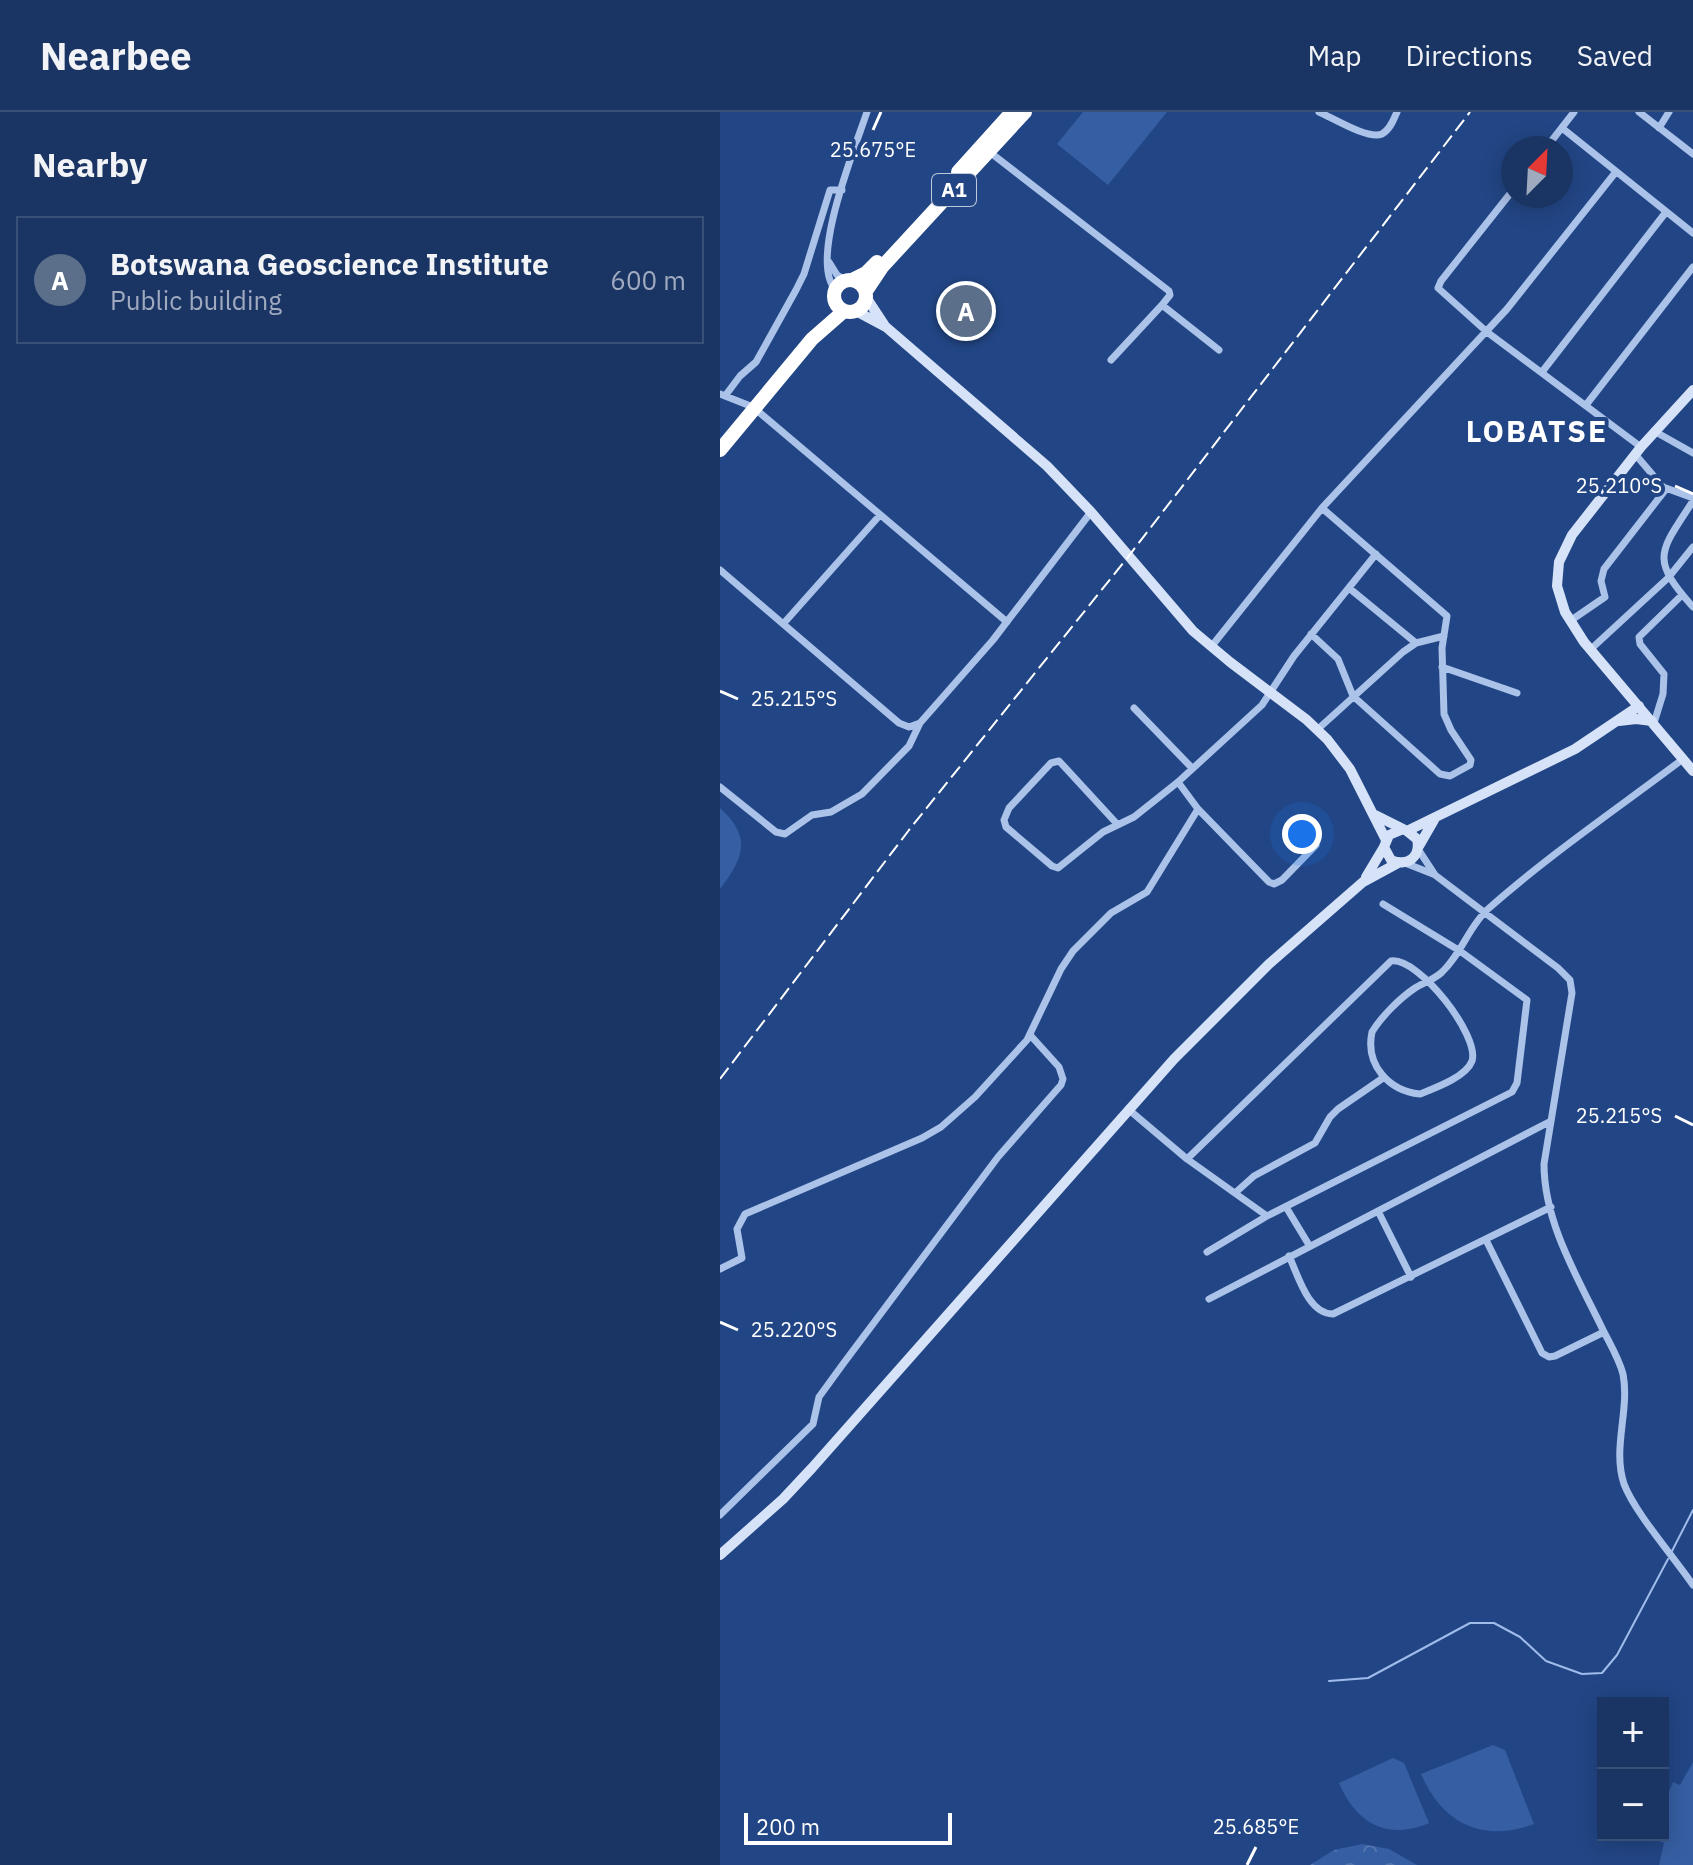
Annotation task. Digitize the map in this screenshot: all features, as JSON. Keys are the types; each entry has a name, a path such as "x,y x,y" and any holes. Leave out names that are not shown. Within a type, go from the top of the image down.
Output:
{"highway":[{"name":"A1","path":"812,339 850,311 861,308 882,267 985,148 1012,112"},
{"name":"A1","path":"720,450 812,339 842,287 878,262 985,148 1025,112"},
{"path":"850,311 839,308 842,287 858,282 866,294"}],"main road":[{"path":"866,294 886,327"},
{"path":"850,311 886,327 1047,466 1091,512 1169,606 1211,647 1318,729 1350,769 1375,815 1391,860 1402,863"},
{"path":"1693,390 1654,431 1572,535 1559,562 1557,586 1570,621 1693,771"},
{"path":"1617,721 1627,692"},
{"path":"1363,882 1394,831 1434,820 1575,749 1639,706"},
{"path":"1617,721 1636,719 1654,723"},
{"path":"1375,815 1417,839 1418,848"},
{"path":"720,1554 783,1499 812,1468 1174,1059 1260,973 1363,882 1411,861 1434,820"}],"street":[{"path":"842,287 828,278 829,233 867,112"},
{"path":"1319,112 1364,133 1376,135 1387,130 1397,112"},
{"path":"1556,136 1574,112"},
{"path":"1639,112 1693,154"},
{"path":"1659,128 1669,112"},
{"path":"1562,128 1693,233"},
{"path":"985,148 1167,289 1170,295 1111,360"},
{"path":"1211,647 1322,508 1487,332 1615,173"},
{"path":"842,190 830,190 800,283 756,362 723,395 753,407 1007,622"},
{"path":"1501,205 1438,288 1487,332 1586,405 1638,451 1656,480 1666,489 1693,499 1665,548 1664,558 1668,578 1693,607"},
{"path":"1542,372 1666,212"},
{"path":"827,260 842,287"},
{"path":"1586,405 1693,267"},
{"path":"1162,305 1219,350"},
{"path":"1654,431 1693,453"},
{"path":"1570,621 1605,597 1601,581 1604,569 1666,489"},
{"path":"1311,634 1338,659 1353,696 1440,774 1450,776 1471,763 1447,723 1443,705 1442,667 1448,620 1443,611 1322,508"},
{"path":"720,787 776,832 785,834 812,815 831,812 862,794 909,746 920,723 1007,622 1091,512"},
{"path":"784,623 880,515"},
{"path":"1591,649 1668,578 1693,547"},
{"path":"1118,825 1059,761 1051,763 1009,808 1004,820 1006,827 1058,868 1103,832 1118,825 1134,817 1178,782 1262,705 1311,634 1376,554"},
{"path":"720,570 899,723 909,727 920,723"},
{"path":"1349,588 1416,643"},
{"path":"1654,723 1663,694 1664,674 1640,644 1639,637 1682,595"},
{"path":"1318,729 1403,652 1416,643 1444,636"},
{"path":"1442,667 1517,693"},
{"path":"1134,708 1192,768"},
{"path":"1187,1159 1387,964 1395,960 1430,981 1458,1018 1473,1058 1462,1073 1420,1094 1399,1088 1383,1078 1373,1056 1372,1032 1409,993 1430,981 1449,965 1485,912 1530,874 1683,759"},
{"path":"1178,782 1198,809 1274,884 1282,880 1316,845"},
{"path":"720,1269 742,1258 737,1229 745,1214 930,1134 975,1097 1031,1036 1061,969 1073,951 1111,913 1147,892 1198,809"},
{"path":"1418,848 1435,875"},
{"path":"1402,863 1435,875 1570,980 1572,993 1544,1176 1567,1257 1623,1377 1620,1447 1622,1473 1630,1496 1693,1585"},
{"path":"1207,1252 1267,1216 1514,1090 1528,1003 1460,951 1383,904"},
{"path":"720,1515 813,1424 819,1397 843,1364 998,1157 1061,1085 1063,1079 1059,1067 1031,1036"},
{"path":"1235,1193 1254,1176 1315,1143 1338,1109 1383,1078"},
{"path":"1128,1109 1187,1159 1267,1216"},
{"path":"1209,1299 1551,1121"},
{"path":"1286,1207 1309,1245"},
{"path":"1289,1256 1312,1302 1328,1315 1551,1207"},
{"path":"1378,1211 1411,1277"},
{"path":"1486,1240 1542,1353 1555,1356 1604,1332"}],"green space":[{"path":"1083,112 1167,112 1108,185 1057,144"},
{"path":"720,808 737,829 741,848 735,867 720,889"},
{"path":"1493,1745 1505,1750 1534,1824 1498,1831 1466,1825 1441,1806 1421,1774"},
{"path":"1393,1758 1404,1763 1429,1823 1400,1830 1387,1829 1364,1818 1346,1797 1339,1783"},
{"path":"1693,1762 1693,1865 1659,1865 1664,1843 1660,1841 1669,1841 1669,1791 1673,1782 1680,1785"},
{"path":"1362,1844 1389,1849 1417,1865 1310,1865 1334,1850"}],"waterway":[{"path":"1671,1553 1693,1510"},
{"path":"1329,1681 1368,1678 1470,1623 1494,1623 1520,1637 1546,1661 1582,1674 1602,1673 1617,1655 1668,1559"}],"railway":[{"path":"720,1079 909,830 1128,557 1470,112"}],"place":[{"name":"Botswana Geoscience Institute","path":"966,311"}],"district":[{"name":"LOBATSE","path":"1537,432"}]}
